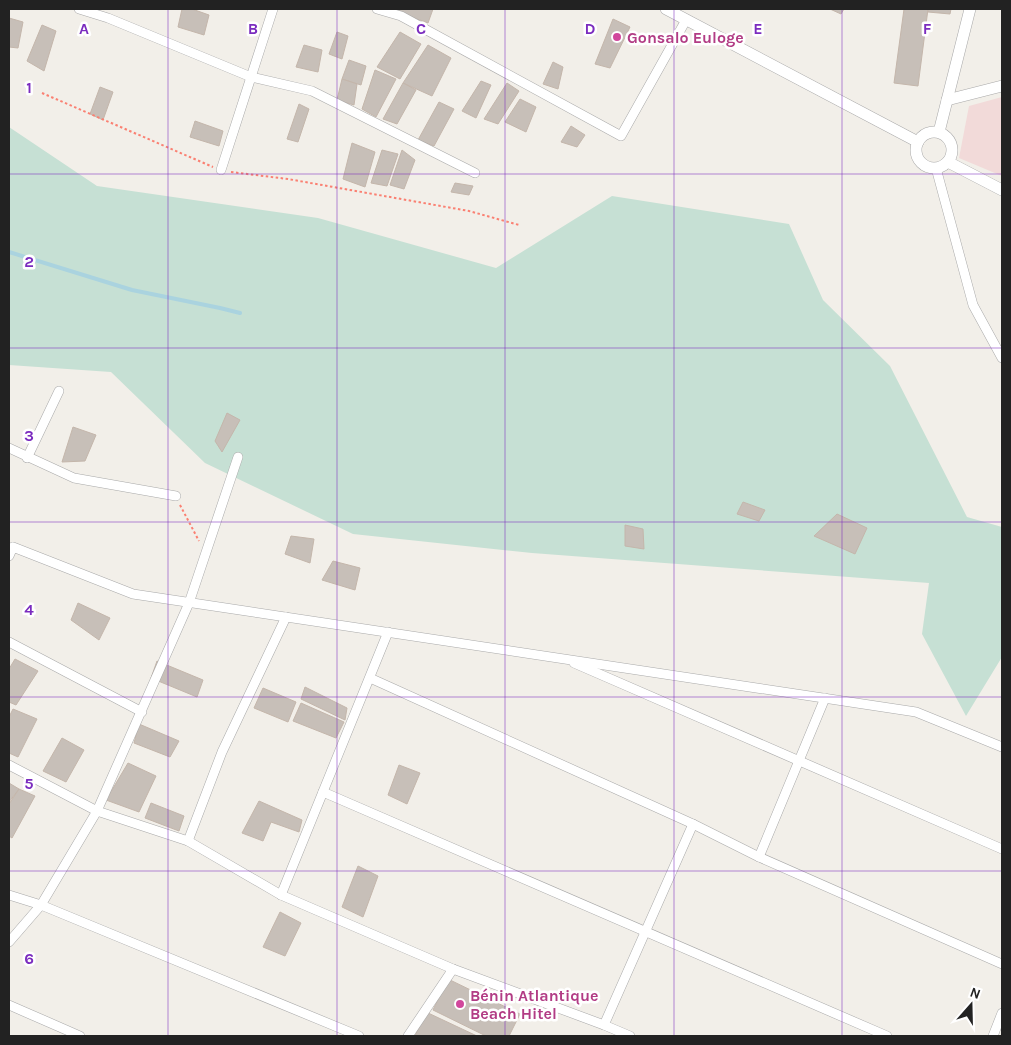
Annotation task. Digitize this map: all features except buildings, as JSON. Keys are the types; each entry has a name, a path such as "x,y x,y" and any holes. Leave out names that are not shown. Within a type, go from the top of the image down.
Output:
{"street":[{"path":"80,9 108,18 252,77 312,91 475,174"},
{"path":"221,170 274,9"},
{"path":"377,9 401,16 621,136 686,20"},
{"path":"666,9 918,142"},
{"path":"939,132 970,9"},
{"path":"947,100 1002,86"},
{"path":"939,132 945,134 952,145 953,151 948,162 936,168 930,168 917,155 918,142 926,133 939,132"},
{"path":"948,162 1002,190"},
{"path":"936,168 973,305 1002,358"},
{"path":"27,458 59,391"},
{"path":"9,448 27,458 74,478 176,496"},
{"path":"9,942 41,904 97,811 189,603 238,457"},
{"path":"9,556 13,548 133,594 916,712 1002,747"},
{"path":"188,840 222,752 286,617"},
{"path":"281,895 388,632"},
{"path":"9,642 142,712"},
{"path":"563,658 1002,850"},
{"path":"370,678 693,824 759,857 1002,964"},
{"path":"759,857 824,698"},
{"path":"9,765 97,811 188,840 281,895 453,969 604,1024 630,1036"},
{"path":"323,792 887,1036"},
{"path":"604,1024 693,824"},
{"path":"9,895 41,904 359,1036"},
{"path":"408,1036 453,969"},
{"path":"9,1005 80,1036"},
{"path":"993,1036 1002,1013"}],"path":[{"path":"42,93 221,170 288,179 469,211 519,225"},
{"path":"176,496 206,554"}],"shaded area":[{"path":"1002,97 1002,176 959,158 969,106"}],"green space":[{"path":"9,127 97,186 318,218 496,268 612,196 789,224 823,300 890,366 967,517 1002,527 1002,657 966,716 922,634 929,583 532,553 353,534 205,463 111,372 9,365"}],"waterway":[{"path":"9,252 132,290 240,313"}],"place":[{"name":"Gonsalo Euloge","path":"617,37"},
{"name":"Bénin Atlantique Beach Hitel","path":"460,1004"}]}
